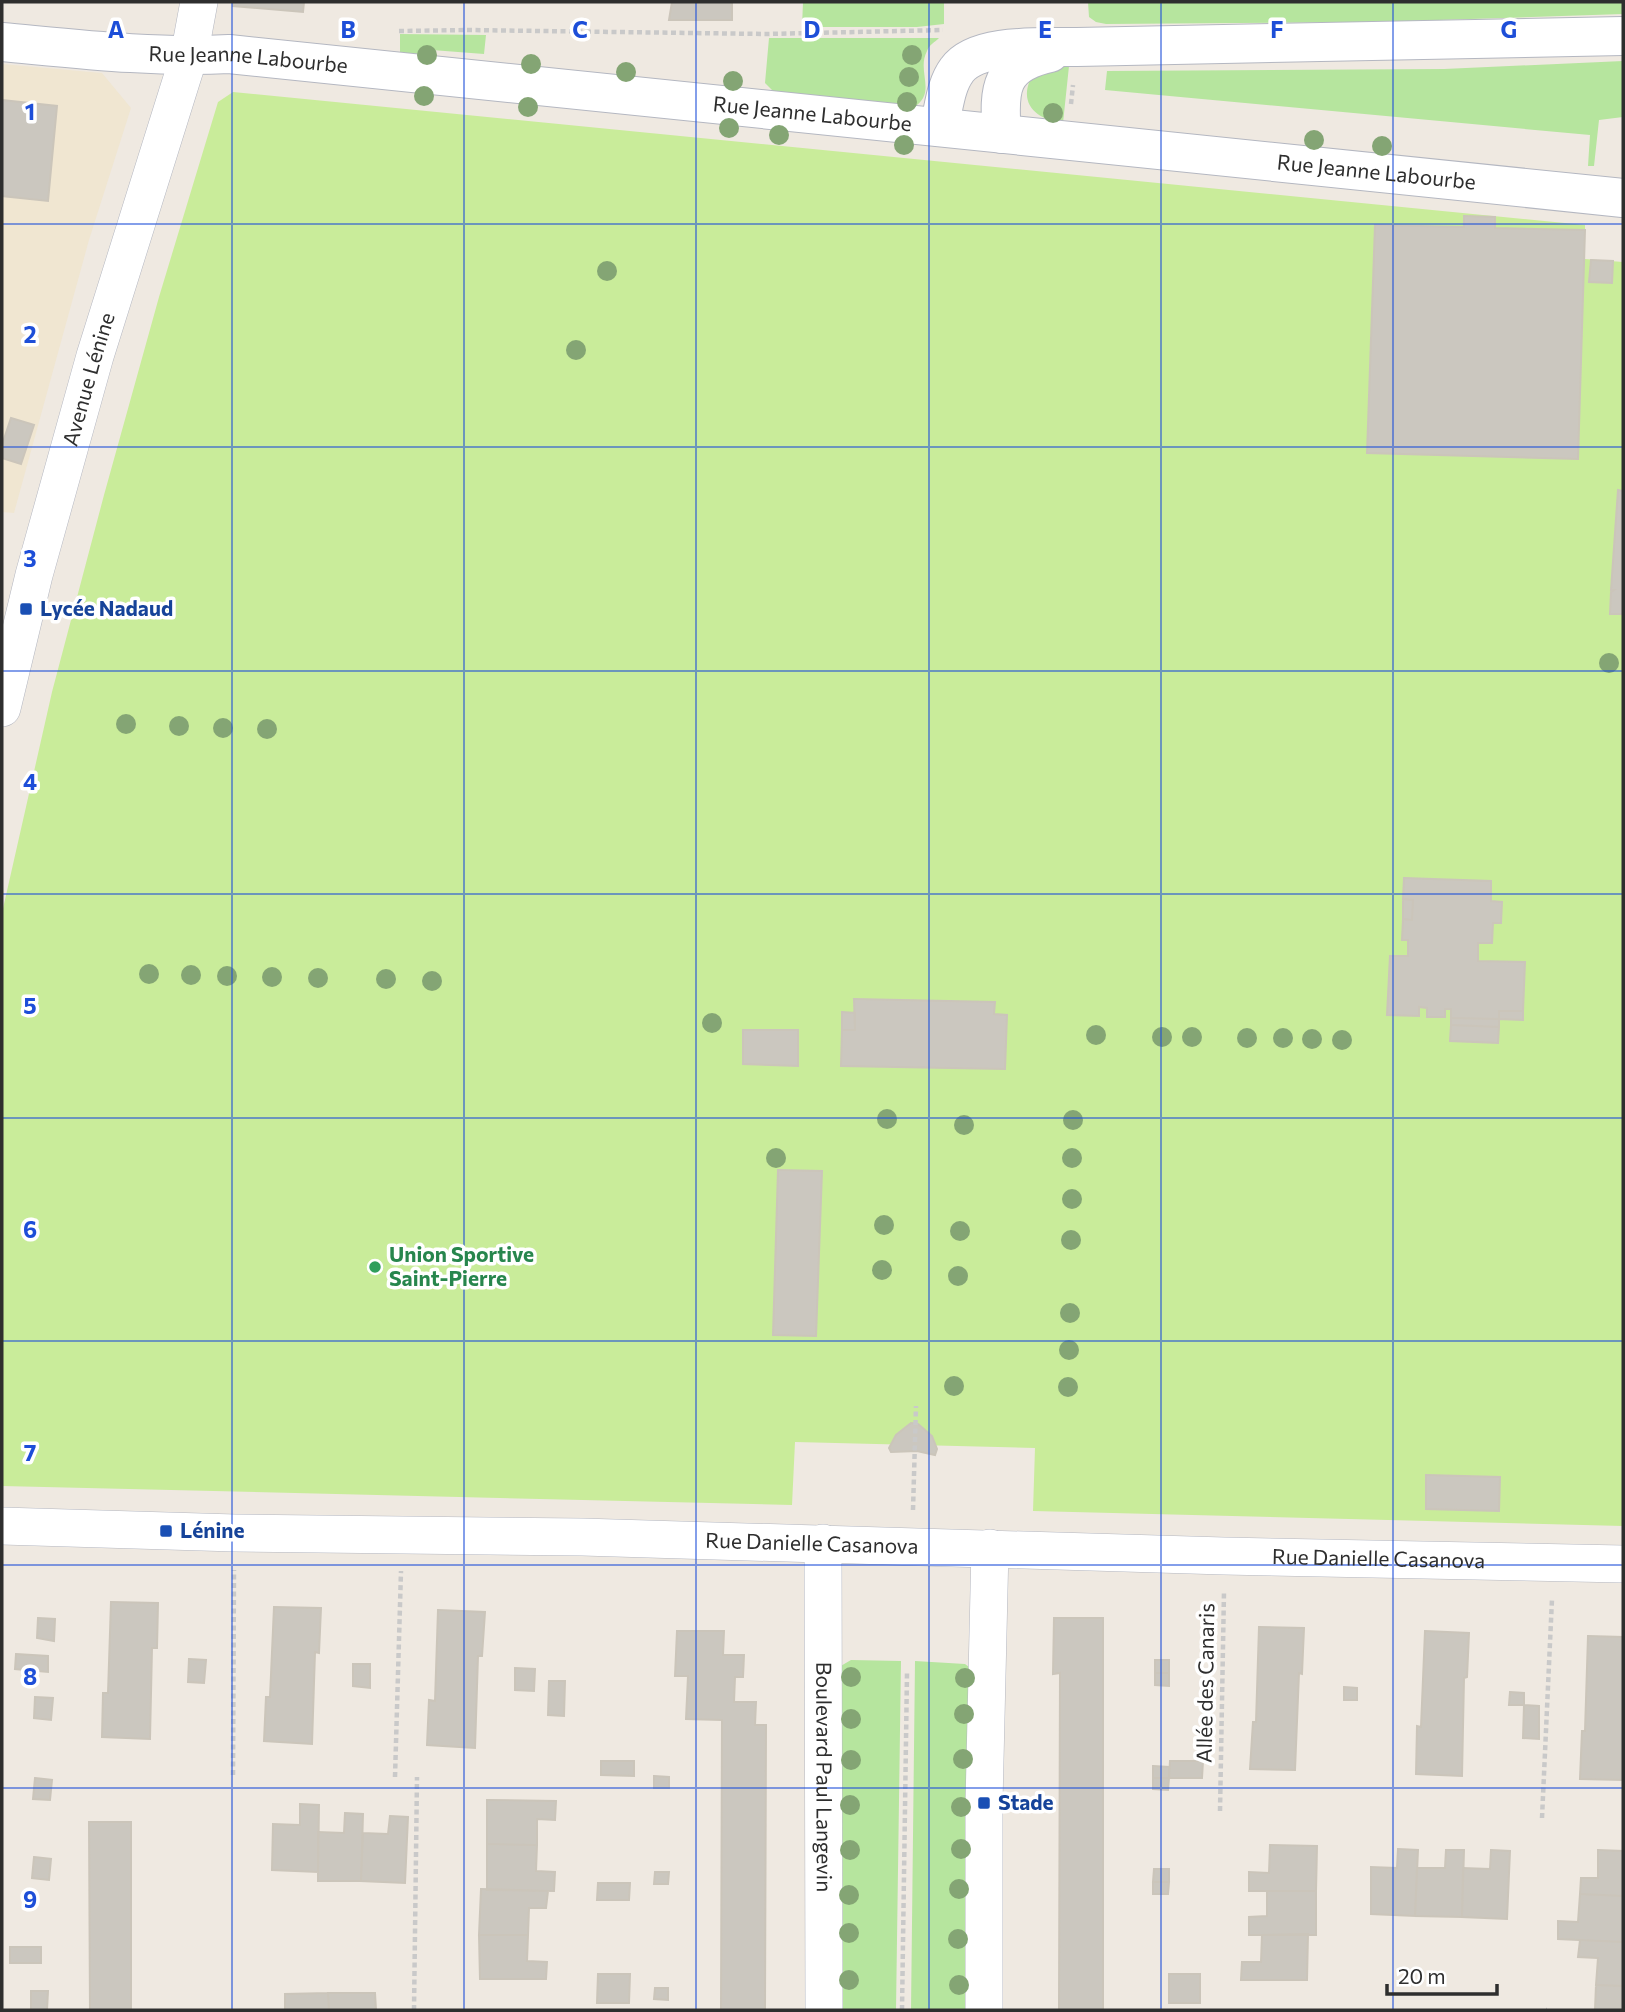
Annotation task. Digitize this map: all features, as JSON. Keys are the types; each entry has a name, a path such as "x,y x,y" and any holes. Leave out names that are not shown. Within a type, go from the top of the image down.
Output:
{"street":[{"name":"Avenue Lénine","path":"2,708 34,575 91,369 189,56 199,2"},
{"path":"939,127 949,85 955,72 964,62 991,51 1623,36"},
{"name":"Rue Jeanne Labourbe","path":"2,42 138,55 229,54 1623,198"},
{"path":"1002,134 1000,96 1008,73 1020,63 1037,56 1077,47"},
{"name":"Rue Danielle Casanova","path":"2,1526 235,1533 823,1543 1224,1556 1623,1564"},
{"name":"Boulevard Paul Langevin","path":"823,1543 824,2010"},
{"path":"984,2010 984,1803 990,1548"}],"path":[{"path":"398,31 767,34 945,30"},
{"path":"1067,139 1077,47"},
{"path":"912,1546 916,1406"},
{"path":"233,1775 235,1533"},
{"path":"395,1777 402,1534"},
{"name":"Allée des Canaris","path":"1220,1811 1224,1556"},
{"path":"1542,1818 1553,1562"},
{"path":"902,2010 907,1673"},
{"path":"414,2010 416,1777"}],"shaded area":[{"path":"2,64 102,73 131,108 89,240 14,513 2,512"}],"green space":[{"path":"803,2 944,2 944,24 917,27 802,27"},
{"path":"1088,2 1623,2 1623,14 1375,22 1106,24 1089,17"},
{"path":"400,34 486,35 484,54 432,50 431,59 400,53"},
{"path":"769,38 939,38 931,45 924,59 926,89 920,102 913,108 785,95 773,91 765,83"},
{"path":"1623,61 1623,117 1599,120 1594,166 1588,166 1590,135 1105,90 1107,71 1444,69"},
{"path":"1053,66 1069,66 1063,123 1039,115 1029,104 1027,97 1030,80"},
{"path":"233,92 1585,225 1585,259 1623,262 1623,1526 1033,1511 1035,1448 795,1442 792,1505 2,1486 2,913 52,692 159,297 218,102"},
{"path":"851,1660 901,1661 896,2010 836,2010 839,1667"},
{"path":"915,1661 965,1664 973,1670 973,2010 911,2010"}],"building":[{"path":"233,2 304,2 303,12 233,6"},
{"path":"672,2 732,2 732,20 669,20"},
{"path":"2,100 57,106 48,201 2,196"},
{"path":"1464,216 1495,217 1495,228 1585,230 1578,459 1367,453 1375,225 1464,227"},
{"path":"1591,260 1613,261 1612,283 1589,282"},
{"path":"11,418 34,425 21,464 2,458 2,445"},
{"path":"1618,490 1623,491 1623,614 1610,614 1611,592 1614,590 1611,590"},
{"path":"1404,878 1491,881 1491,901 1502,902 1501,923 1493,923 1492,943 1478,943 1478,961 1525,962 1523,1011 1499,1011 1499,1019 1451,1018 1451,1009 1445,1009 1445,1017 1427,1017 1427,1008 1419,1007 1419,1016 1387,1015 1390,956 1408,956 1408,940 1402,940 1403,919 1412,920 1413,900 1403,899"},
{"path":"1403,899 1413,900 1412,920 1403,919"},
{"path":"854,999 995,1002 994,1014 1007,1015 1005,1069 841,1066 842,1030 855,1030"},
{"path":"1499,1011 1523,1011 1523,1020 1499,1019"},
{"path":"842,1012 855,1013 855,1030 842,1030"},
{"path":"1451,1018 1499,1019 1499,1027 1451,1025"},
{"path":"1451,1025 1499,1027 1498,1043 1450,1041"},
{"path":"743,1030 798,1030 798,1066 743,1064"},
{"path":"778,1170 822,1171 816,1336 773,1335"},
{"path":"911,1423 918,1424 932,1436 937,1449 935,1455 917,1451 891,1452 889,1448 896,1435"},
{"path":"1426,1475 1500,1477 1499,1511 1426,1509"},
{"path":"111,1602 158,1603 157,1648 152,1648 150,1739 102,1737 103,1693 108,1693"},
{"path":"274,1607 321,1608 319,1653 315,1652 312,1744 264,1741 266,1697 270,1697"},
{"path":"438,1610 485,1612 482,1656 478,1656 475,1748 427,1745 429,1700 435,1701"},
{"path":"38,1618 55,1619 54,1641 37,1638"},
{"path":"1054,1618 1103,1618 1103,2010 1059,2010 1060,1673 1053,1674"},
{"path":"1259,1627 1304,1628 1302,1674 1299,1673 1295,1770 1250,1769 1253,1722 1256,1722"},
{"path":"677,1631 724,1631 723,1655 744,1655 743,1677 735,1677 734,1702 756,1702 755,1725 766,1725 765,2010 721,2010 722,1720 686,1719 688,1676 675,1676"},
{"path":"1425,1631 1469,1633 1467,1677 1464,1678 1462,1776 1416,1774"},
{"path":"1588,1636 1623,1637 1623,1780 1580,1779 1582,1731 1585,1731"},
{"path":"16,1654 48,1656 48,1672 15,1669"},
{"path":"189,1659 206,1660 204,1683 188,1682"},
{"path":"1155,1660 1169,1660 1169,1673 1155,1673"},
{"path":"353,1664 370,1664 370,1688 353,1686"},
{"path":"515,1668 535,1669 534,1691 515,1690"},
{"path":"1155,1673 1169,1673 1169,1686 1155,1685"},
{"path":"549,1681 565,1681 564,1716 548,1715"},
{"path":"1344,1687 1357,1688 1357,1700 1344,1700"},
{"path":"1510,1692 1524,1693 1524,1705 1509,1705"},
{"path":"35,1697 53,1698 51,1720 34,1718"},
{"path":"1524,1705 1539,1706 1539,1739 1523,1738"},
{"path":"601,1761 634,1761 634,1776 601,1775"},
{"path":"1170,1761 1203,1761 1202,1778 1169,1778"},
{"path":"1153,1766 1169,1767 1169,1778 1153,1778"},
{"path":"654,1776 669,1777 669,1788 654,1788"},
{"path":"35,1778 52,1780 50,1800 33,1799"},
{"path":"1153,1778 1169,1778 1168,1790 1153,1789"},
{"path":"487,1800 556,1801 555,1820 537,1819 537,1845 487,1844"},
{"path":"300,1804 319,1805 318,1872 272,1870 273,1824 300,1825"},
{"path":"345,1813 363,1814 361,1881 318,1881 318,1832 344,1833"},
{"path":"390,1816 408,1817 405,1883 361,1881 363,1833 388,1834"},
{"path":"89,1822 131,1822 131,2010 90,2010"},
{"path":"487,1844 537,1845 536,1871 555,1872 554,1891 487,1890"},
{"path":"1270,1845 1317,1846 1316,1891 1249,1891 1249,1872 1269,1873"},
{"path":"1398,1849 1418,1850 1415,1916 1371,1914 1371,1867 1397,1868"},
{"path":"1446,1850 1464,1850 1462,1917 1415,1916 1417,1868 1445,1868"},
{"path":"1491,1850 1510,1851 1507,1919 1462,1917 1463,1868 1490,1869"},
{"path":"1598,1850 1623,1851 1623,1896 1580,1894 1581,1878 1598,1878"},
{"path":"34,1857 51,1859 49,1880 32,1878"},
{"path":"1154,1869 1169,1869 1169,1882 1153,1882"},
{"path":"655,1872 669,1872 668,1884 654,1884"},
{"path":"1153,1882 1169,1882 1168,1894 1153,1894"},
{"path":"598,1883 630,1883 629,1900 597,1900"},
{"path":"481,1889 548,1891 546,1908 529,1908 528,1935 479,1935"},
{"path":"1267,1891 1316,1891 1316,1935 1249,1935 1249,1917 1267,1916"},
{"path":"1580,1894 1623,1896 1623,1942 1558,1939 1558,1921 1578,1922"},
{"path":"1308,1934 1307,1980 1241,1980 1242,1962 1261,1962 1262,1935"},
{"path":"479,1935 528,1935 527,1961 547,1962 546,1979 480,1979"},
{"path":"1580,1940 1623,1942 1623,1986 1596,1985 1598,1958 1578,1957"},
{"path":"10,1947 41,1947 41,1963 10,1963"},
{"path":"598,1974 630,1974 629,2003 597,2003"},
{"path":"1169,1974 1200,1974 1200,2003 1169,2003"},
{"path":"1596,1985 1623,1986 1623,2010 1595,2010"},
{"path":"655,1988 668,1988 668,2000 654,1999"},
{"path":"31,1991 48,1991 47,2010 31,2010"},
{"path":"328,1993 329,2010 285,2010 285,1994"},
{"path":"328,1993 375,1993 376,2010 329,2010"}],"place":[{"name":"Lycée Nadaud","path":"26,609"},
{"name":"Union Sportive Saint-Pierre","path":"375,1267"},
{"name":"Lénine","path":"166,1531"},
{"name":"Stade","path":"984,1803"}]}
